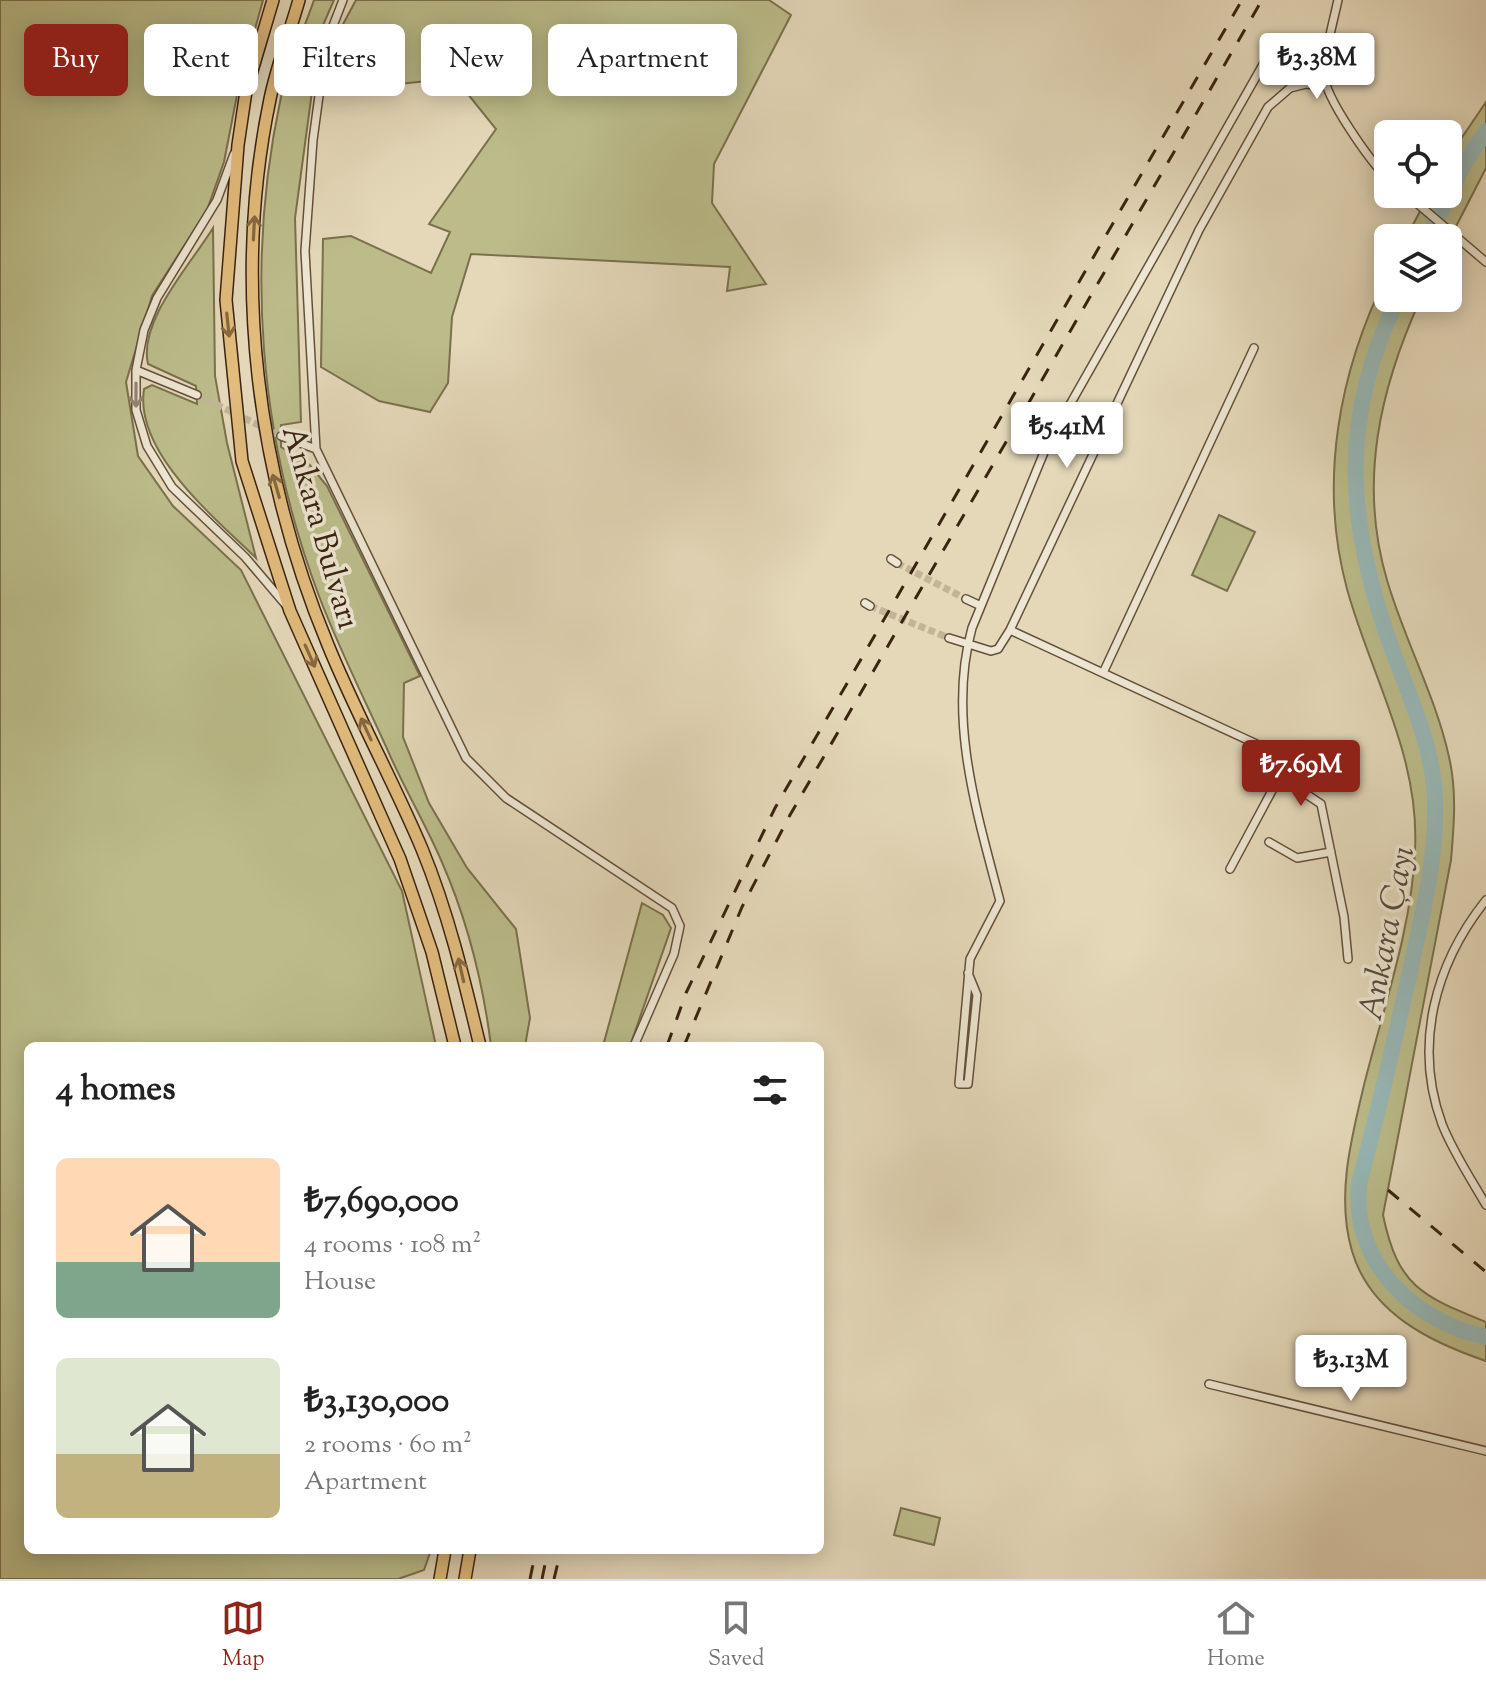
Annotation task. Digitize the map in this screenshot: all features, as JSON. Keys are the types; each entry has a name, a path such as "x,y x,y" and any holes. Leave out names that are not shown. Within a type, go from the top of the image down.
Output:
{"main road":[{"name":"Ankara Bulvarı","path":"273,0 246,91 238,145 226,300 242,461 290,611 400,859 432,952 454,1042"},
{"name":"Ankara Bulvarı","path":"299,0 270,98 255,199 251,299 268,457 295,552 327,644 422,849 455,944 479,1042"},
{"path":"440,1579 444,1554"},
{"path":"465,1579 469,1554"}],"street":[{"path":"343,0 326,44 313,140 305,251 316,449 474,767 506,798 672,908 680,926 674,954 636,1042"},
{"path":"1338,0 1324,74 1326,86 1359,143 1374,162"},
{"path":"968,973 977,995 968,1084 959,1084 968,973 979,938 993,919 1000,901 970,784 965,740 967,645 981,606 1047,445 1269,54 1288,55 1324,74"},
{"path":"949,638 991,651 998,649 1010,630 1199,230 1268,107 1290,88 1306,84 1326,86"},
{"path":"238,145 217,200 157,298 144,330 136,370 136,410 147,446 172,487 245,557 290,611"},
{"path":"1423,208 1486,262"},
{"path":"1103,673 1254,348"},
{"path":"136,370 197,395"},
{"path":"281,436 316,449"},
{"path":"966,599 981,606"},
{"path":"1010,630 1289,759 1303,792 1321,804 1348,959"},
{"path":"1230,869 1289,759"},
{"path":"1269,842 1297,858 1331,852"},
{"path":"1486,900 1466,926 1445,965 1437,986 1429,1045 1433,1097 1443,1127 1486,1205"},
{"path":"1209,1384 1486,1451"}],"green space":[{"path":"0,0 263,0 256,24 144,24 144,96 237,96 224,162 207,210 152,296 126,382 138,456 173,506 241,570 402,891 435,1042 24,1042 24,1554 430,1554 424,1570 398,1579 0,1579"},
{"path":"314,0 334,0 324,24 305,24"},
{"path":"356,0 769,0 791,15 714,164 712,203 766,284 727,291 730,267 471,254 452,317 448,383 430,412 379,401 321,367 323,239 351,236 431,273 450,232 429,224 496,129 469,96 532,96 532,24 421,24 421,82 405,83 405,24 343,24"},
{"path":"311,96 295,218 301,422 281,425 281,447 309,464 327,486 420,676 404,683 403,737 429,803 467,868 516,929 530,1018 526,1042 490,1042 479,975 459,905 435,846 394,765 327,616 299,536 271,412 261,286 263,223 281,97"},
{"path":"1486,102 1486,168 1457,224 1413,224 1422,208 1462,208 1462,137"},
{"path":"213,228 215,376 227,443 256,558 200,504 164,460 144,413 144,389 152,385 197,404 196,386 148,364 147,347 158,312 168,293"},
{"path":"1374,303 1374,312 1415,312 1394,366 1385,401 1374,471 1374,507 1387,580 1443,735 1452,770 1454,808 1451,860 1383,1215 1396,1258 1416,1286 1429,1296 1486,1322 1486,1361 1444,1345 1388,1308 1361,1273 1347,1231 1345,1189 1350,1147 1403,939 1415,850 1410,782 1392,717 1347,589 1338,549 1334,508 1338,427 1357,348"},
{"path":"1219,515 1255,532 1227,591 1192,575"},
{"path":"642,903 663,915 671,928 631,1042 604,1042"},
{"path":"901,1508 940,1518 934,1545 894,1535"}],"waterway":[{"name":"Ankara Çayı","path":"1435,224 1463,166 1486,131"},
{"name":"Ankara Çayı","path":"1392,312 1365,387 1358,430 1358,516 1377,603 1430,760 1435,821 1420,925 1359,1184 1359,1212 1365,1239 1392,1284 1412,1303 1435,1318 1486,1337"}],"tunnel":[{"path":"197,395 281,436"},
{"path":"897,563 966,599"},
{"path":"870,606 949,638"}],"railway":[{"path":"668,1042 686,993 775,808 1242,0"},
{"path":"686,1042 742,907 790,815 1262,0"},
{"path":"1388,1190 1486,1272"},
{"path":"530,1579 535,1554"},
{"path":"542,1579 547,1554"},
{"path":"554,1579 560,1554"}]}
